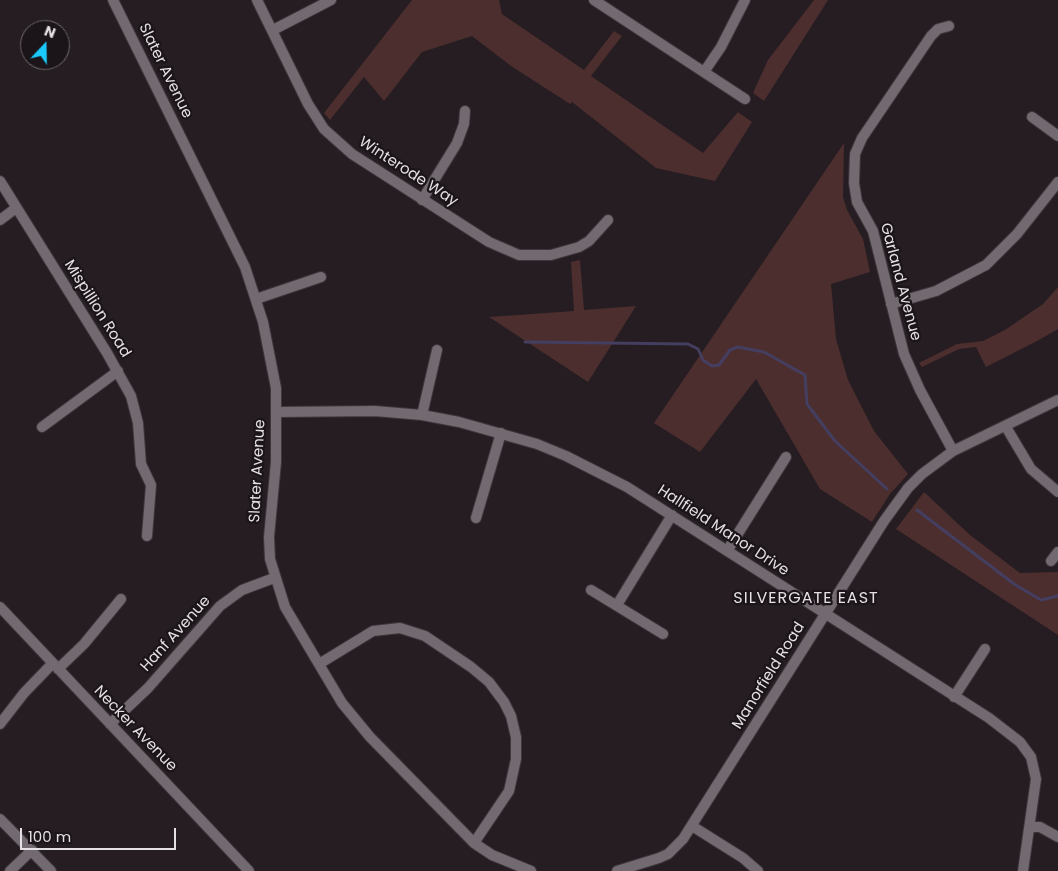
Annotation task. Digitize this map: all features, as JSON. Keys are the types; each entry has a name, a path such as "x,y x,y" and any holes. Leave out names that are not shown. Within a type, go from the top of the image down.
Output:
{"street":[{"name":"Slater Avenue","path":"114,0 245,267 268,338 276,388 277,412 276,462 269,537 270,559 274,578 285,607 342,703 370,737 474,843 492,855 531,871"},
{"name":"Winterode Way","path":"258,0 308,104 324,128 352,154 422,200 500,248 519,255 551,254 570,251 589,241 608,220"},
{"path":"273,30 319,8 331,0"},
{"path":"594,0 745,99"},
{"path":"704,72 721,47 745,0"},
{"name":"Garland Avenue","path":"949,26 938,30 931,36 862,138 855,154 855,193 857,202 874,231 891,304 911,372 953,451"},
{"path":"422,200 457,143 464,124 465,111"},
{"path":"1032,117 1058,136"},
{"name":"Mispillion Road","path":"0,180 118,371 131,396 135,409 141,464 151,485 147,536"},
{"path":"891,304 936,291 986,265 1017,234 1058,182"},
{"path":"0,220 16,208"},
{"path":"256,299 321,277"},
{"path":"422,415 437,350"},
{"path":"42,427 118,371"},
{"name":"Manorfield Road","path":"692,826 896,503 922,474 953,451 1006,427 1058,400"},
{"name":"Hallfield Manor Drive","path":"277,412 348,410 422,415 501,433 537,444 598,471 672,515 1010,732 1027,750 1034,767 1036,779 1023,871"},
{"path":"1006,427 1031,469 1058,492"},
{"path":"476,518 501,433"},
{"path":"727,551 786,457"},
{"path":"617,605 672,515"},
{"path":"1051,561 1058,552"},
{"name":"Hanf Avenue","path":"110,724 148,688 220,606 242,590 274,578"},
{"path":"592,590 663,634"},
{"path":"0,724 24,693 84,644 121,599"},
{"name":"Necker Avenue","path":"0,607 249,871"},
{"path":"319,664 373,631 400,628 425,636 471,666 490,682 511,716 516,737 516,759 509,791 474,843"},
{"path":"954,697 985,649"},
{"path":"0,819 51,871"},
{"path":"617,871 634,868 668,854 677,846 692,826 742,858 758,871"},
{"path":"1030,827 1040,827 1058,837"},
{"path":"10,871 32,850"}],"shaded area":[{"path":"412,0 499,0 502,14 584,70 614,31 622,36 591,76 703,153 738,112 752,122 715,181 656,168 572,102 570,104 511,66 472,36 422,52 384,101 364,77 330,120 324,113"},
{"path":"814,0 828,0 764,101 753,93 768,60"},
{"path":"844,143 843,197 847,210 863,239 870,272 831,284 836,339 848,380 874,431 908,474 890,494 872,522 820,489 756,379 700,452 654,423"},
{"path":"580,260 584,310 636,306 588,382 489,317 574,311 571,262"},
{"path":"1058,287 1058,329 1037,341 986,367 976,347 959,349 922,367 919,363 957,344 983,341 1005,330 1043,304"},
{"path":"924,492 970,535 1020,573 1058,572 1058,635 896,529"}],"waterway":[{"path":"525,342 688,344 698,349 703,360 712,366 719,365 730,350 738,347 764,352 805,375 807,404 835,441 887,489"},
{"path":"917,510 1014,584 1041,600 1058,596"}],"district":[{"name":"SILVERGATE EAST","path":"806,599"}]}
